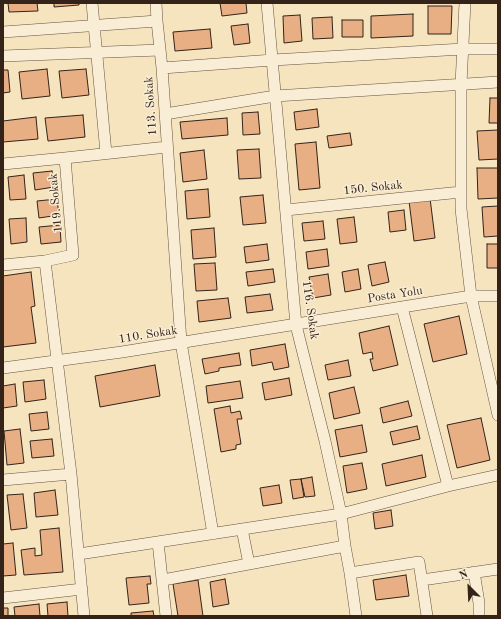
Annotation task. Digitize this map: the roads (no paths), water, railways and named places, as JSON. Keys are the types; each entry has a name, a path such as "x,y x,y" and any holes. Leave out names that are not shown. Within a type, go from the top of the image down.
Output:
{"street":[{"path":"92,3 106,153"},
{"name":"113. Sokak","path":"156,3 162,68 181,342 213,534"},
{"name":"116. Sokak","path":"267,3 296,325 341,514 344,546 350,573 356,616"},
{"path":"465,3 461,84 461,209 471,296 498,415"},
{"path":"3,32 157,21"},
{"path":"162,68 462,49 498,49"},
{"path":"3,56 160,50"},
{"path":"165,114 275,96 498,82"},
{"path":"65,158 167,147"},
{"name":"119. Sokak","path":"3,164 65,158 73,255 45,261"},
{"name":"150. Sokak","path":"286,210 461,192"},
{"path":"3,265 45,261 71,474 84,616"},
{"name":"Posta Yolu","path":"296,325 471,296 498,296"},
{"path":"402,308 448,486"},
{"name":"110. Sokak","path":"3,368 296,325"},
{"path":"3,480 71,474"},
{"path":"79,554 341,514 448,486 498,475"},
{"path":"242,529 249,564"},
{"path":"158,542 166,616"},
{"path":"163,580 344,546"},
{"path":"350,573 419,562 427,616"},
{"path":"422,580 498,569"},
{"path":"474,572 479,603 479,616"},
{"path":"3,598 82,590"}]}
